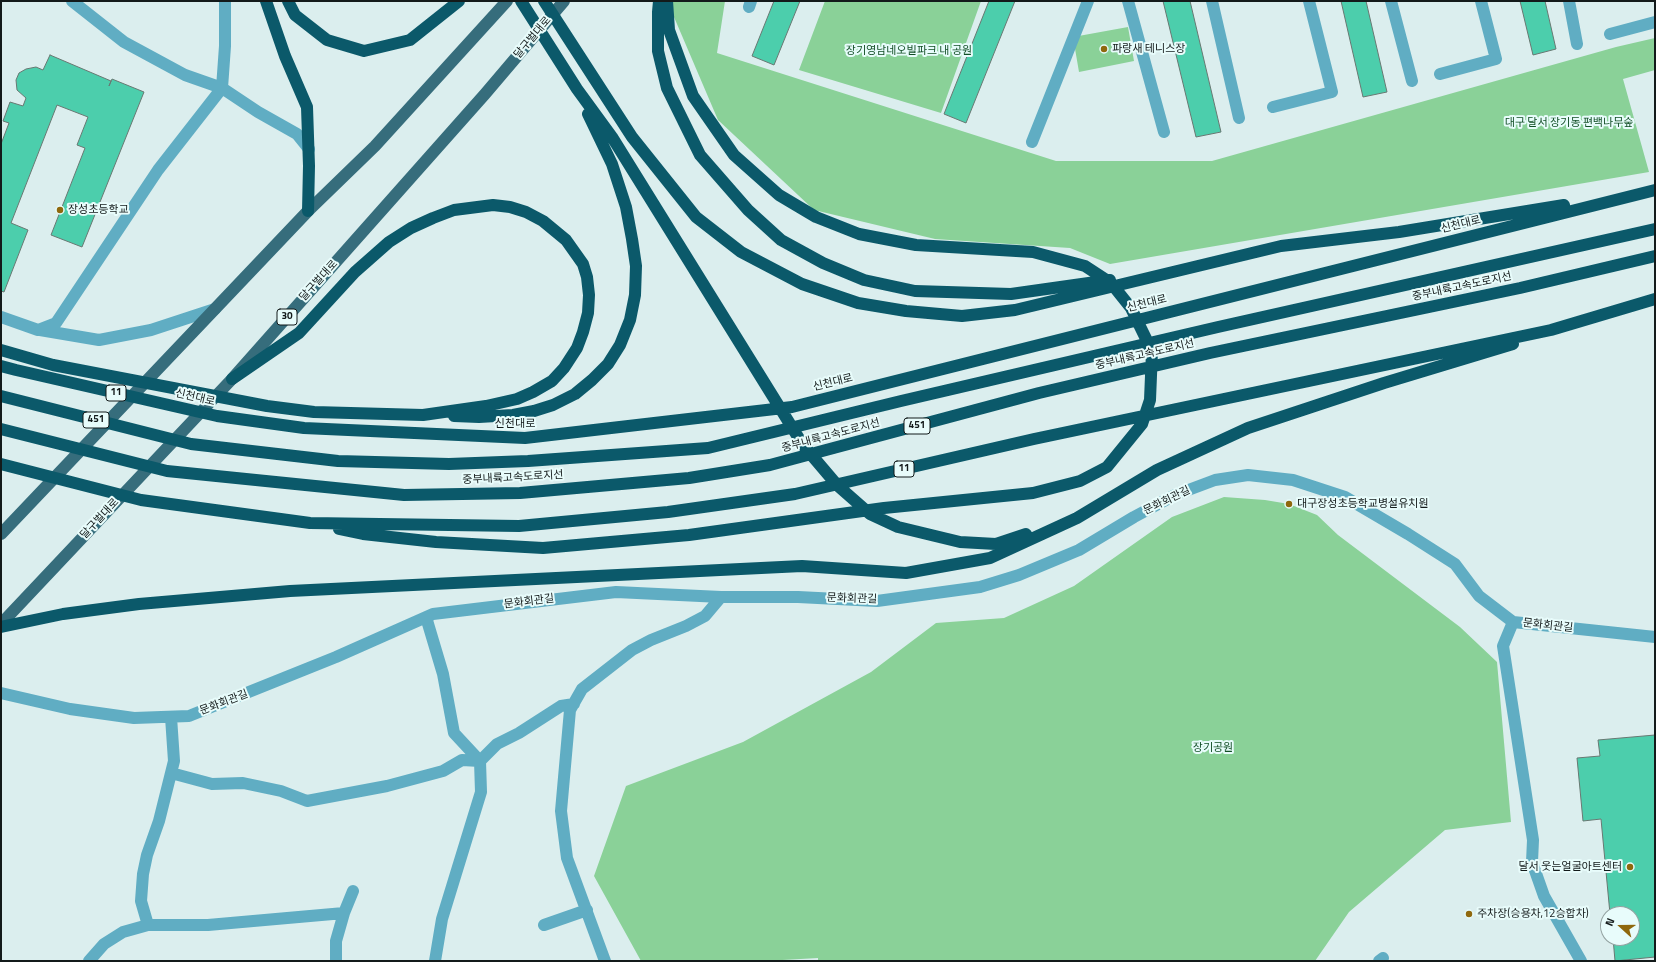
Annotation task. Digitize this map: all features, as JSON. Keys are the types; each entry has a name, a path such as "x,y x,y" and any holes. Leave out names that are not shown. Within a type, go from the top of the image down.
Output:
{"highway":[{"path":"266,1 307,107 309,149 308,211"},
{"path":"288,1 295,15 327,40 364,51 410,40 459,1"},
{"path":"521,1 577,89 612,137 804,445 837,485 870,514 898,527 960,542 996,544 1077,518"},
{"path":"544,1 632,137 696,217 741,252 802,284 858,303 906,312 962,316 1015,310 1281,246 1399,232 1651,191"},
{"path":"659,1 658,51 667,88 700,155 748,210 781,240 823,263 864,280 916,291 1011,294 1179,271"},
{"path":"310,523 363,534 436,542 543,548 688,535 884,508 1033,493 1080,481 1107,467 1142,424 1150,400 1152,351 1131,308 1111,283 1085,266 1033,252 916,245 859,234 816,217 778,196 734,155 693,96 669,30 667,1"},
{"path":"1,350 53,366 268,406 314,412 479,417 513,415 534,411 553,405 575,394 608,364 620,345 630,320 635,295 636,266 626,207 612,164 577,89"},
{"name":"신천대로","path":"1,366 217,416 304,428 385,433 525,438 792,406 1651,191"},
{"path":"232,379 299,333 355,272 388,242 411,228 454,210 493,205 510,207 526,212 543,221 566,240 583,264 587,277 589,295 588,313 577,348 564,368 552,381 517,399 486,406 423,415"},
{"name":"중부내륙고속도로지선","path":"1,396 190,444 338,461 449,464 528,462 708,448 901,401 1202,331 1655,229"},
{"name":"중부내륙고속도로지선","path":"1,429 167,471 404,495 520,492 689,478 770,465 1039,393 1210,353 1520,288 1655,256"},
{"name":"11","path":"1,464 141,500 310,523 519,526 668,512 795,494 1034,439 1551,330 1655,299"},
{"path":"1,627 63,614 139,604 290,591 802,566 906,573 990,558 1077,518 1157,470 1248,428 1384,383 1508,346 1551,330"}],"main road":[{"path":"1,534 308,211 375,146 507,1"},
{"name":"달구벌대로","path":"1,624 232,379 480,100 564,1"}],"street":[{"path":"72,1 124,42 185,74 222,88 258,112 298,134 309,149"},
{"path":"38,330 56,323 158,170 222,88 225,46 225,1"},
{"path":"1032,142 1088,1"},
{"path":"1128,1 1164,132"},
{"path":"1212,1 1239,118"},
{"path":"1273,107 1332,92 1309,1"},
{"path":"1391,1 1412,81"},
{"path":"1440,74 1496,59 1481,1"},
{"path":"1569,1 1577,44"},
{"path":"1610,34 1655,22"},
{"path":"1,317 38,330 99,340 151,330 215,309"},
{"name":"문화회관길","path":"1,693 70,709 134,718 189,716 258,689 432,614 616,592 721,597 798,597 877,601 980,587 1019,575 1079,550 1134,517 1175,495 1215,480 1248,475 1293,480 1346,497 1408,534 1454,564 1479,596 1513,622 1655,637"},
{"path":"605,961 567,858 561,811 570,710 582,689 632,650 705,616 721,597"},
{"path":"426,617 444,674 454,733 480,761 481,792 442,919 434,961"},
{"path":"1513,622 1503,646 1533,840 1532,862 1544,896 1582,961"},
{"path":"171,773 212,784 243,783 281,791 307,801 387,786 443,771 462,760 480,761 497,744 519,733 561,706 574,704"},
{"path":"148,925 142,901 143,874 147,856 159,821 174,761 171,717"},
{"path":"336,961 336,941 344,913 353,891"},
{"path":"544,925 587,910"},
{"path":"89,961 104,944 123,932 148,925 208,925 344,913"}],"green space":[{"name":"대구 달서 장기동 편백나무숲","path":"672,1 725,1 717,53 1056,161 1212,161 1616,47 1655,38 1655,70 1623,79 1649,172 1110,264 1070,248 935,239 814,210 718,120 671,10"},
{"name":"장기영남네오빌파크 내 공원","path":"825,1 981,1 941,113 799,70"},
{"name":"파랑새 테니스장","path":"1128,27 1134,61 1079,72 1073,37"},
{"name":"장기공원","path":"1224,497 1265,500 1289,504 1317,515 1338,535 1460,627 1497,662 1511,822 1445,830 1349,912 1315,961 818,961 818,958 765,961 641,961 594,876 626,786 743,742 871,672 936,623 1004,618 1074,586 1172,517"}],"building":[{"path":"774,1 800,1 774,65 752,56"},
{"path":"989,1 1015,1 966,123 944,114"},
{"path":"1163,1 1190,1 1221,132 1196,137"},
{"path":"1341,1 1366,1 1387,92 1363,97"},
{"path":"1520,1 1545,1 1556,49 1533,55"},
{"path":"50,55 111,81 109,86 112,79 144,92 82,247 51,235 85,148 77,145 88,117 57,105 11,223 28,230 4,292 1,291 1,144 9,123 3,121 10,102 23,106 26,98 17,90 16,80 19,73 26,69 36,67 43,70"},
{"name":"달서 웃는얼굴아트센터","path":"1655,735 1655,957 1615,961 1614,946 1640,946 1640,906 1609,906 1601,819 1583,821 1577,758 1600,756 1598,740"}],"place":[{"name":"파랑새 테니스장","path":"1104,49"},
{"name":"장성초등학교","path":"60,210"},
{"name":"대구장성초등학교병설유치원","path":"1289,504"},
{"name":"달서 웃는얼굴아트센터","path":"1630,867"},
{"name":"주차장(승용차,12승합차)","path":"1469,914"}]}
